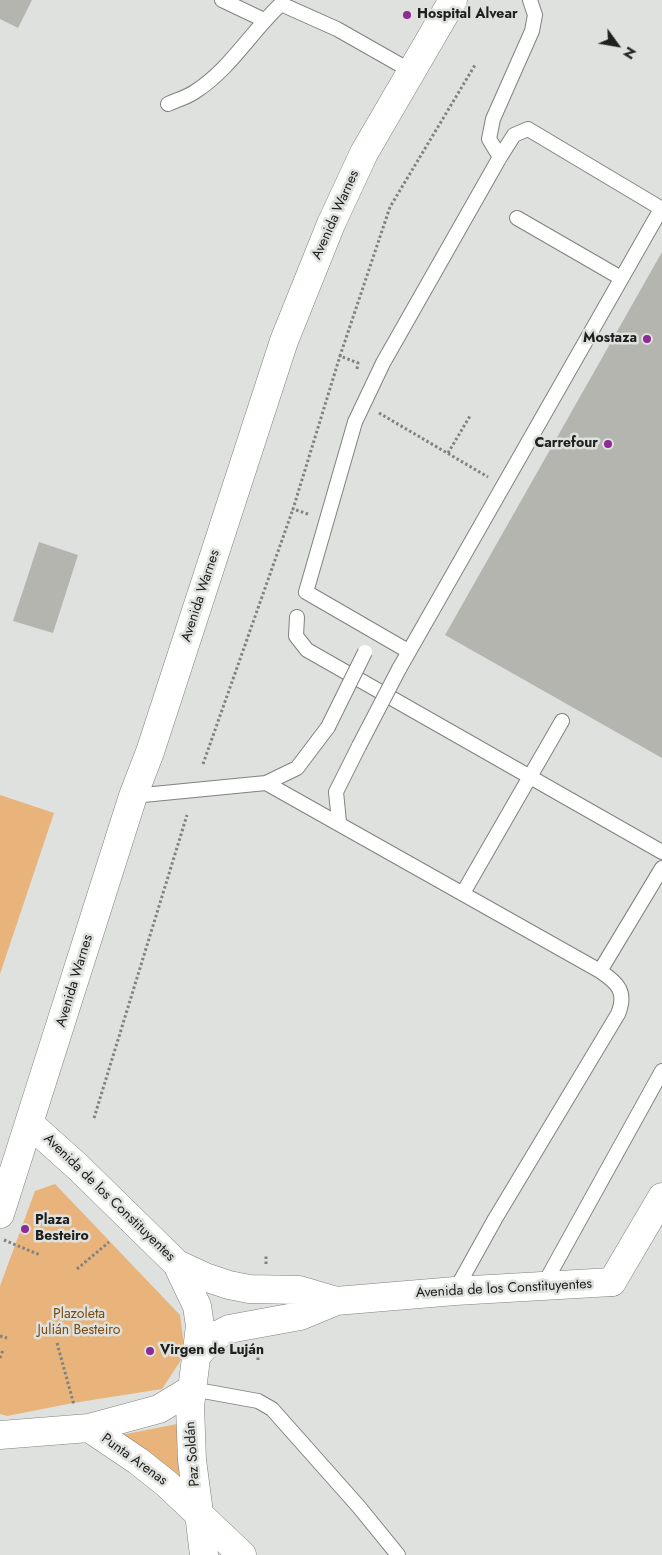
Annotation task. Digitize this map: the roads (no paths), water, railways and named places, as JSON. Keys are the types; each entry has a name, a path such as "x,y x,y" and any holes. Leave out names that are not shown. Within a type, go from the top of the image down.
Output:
{"street":[{"name":"Avenida Warnes","path":"0,1214 133,796 150,752 284,341 331,224 364,153 411,71 447,2"},
{"name":"Avenida de los Constituyentes","path":"29,1122 177,1264 205,1277 229,1285 249,1289 298,1290 336,1300 612,1282 662,1197"},
{"name":"Paz Soldán","path":"177,1264 197,1306 200,1326 190,1406 192,1460 204,1555"},
{"name":"Avenida de los Constituyentes","path":"198,1354 212,1338 229,1329 300,1316 336,1300"},
{"path":"89,1428 159,1409 192,1389"},
{"name":"Punta Arenas","path":"4,1432 89,1428 138,1461 199,1513 242,1555"}],"lane":[{"path":"222,0 264,20"},
{"path":"500,157 489,139 493,119 532,31 534,15 530,0"},
{"path":"168,104 195,92 220,72 239,53 264,20 282,2 337,29 411,71"},
{"path":"339,822 336,792 408,651 662,209 528,129 514,135 500,157 383,363 355,422 306,592 408,651"},
{"path":"517,218 622,278"},
{"path":"297,617 296,636 307,650 662,852"},
{"path":"133,796 266,783 296,768 328,727 375,633"},
{"path":"463,893 562,721"},
{"path":"266,783 339,822 600,971 614,981 620,990 623,1002 618,1014 495,1219 455,1291"},
{"path":"600,971 662,868"},
{"path":"543,1286 662,1071"},
{"path":"192,1389 258,1401 272,1409 360,1507 398,1555"}],"place":[{"name":"Hospital Alvear","path":"407,15"},
{"name":"Mostaza","path":"647,339"},
{"name":"Carrefour","path":"608,444"},
{"name":"Plaza Besteiro","path":"25,1229"},
{"name":"Virgen de Luján","path":"150,1351"}],"park label":[{"name":"Plazoleta Julián Besteiro","path":"79,1324"}]}
